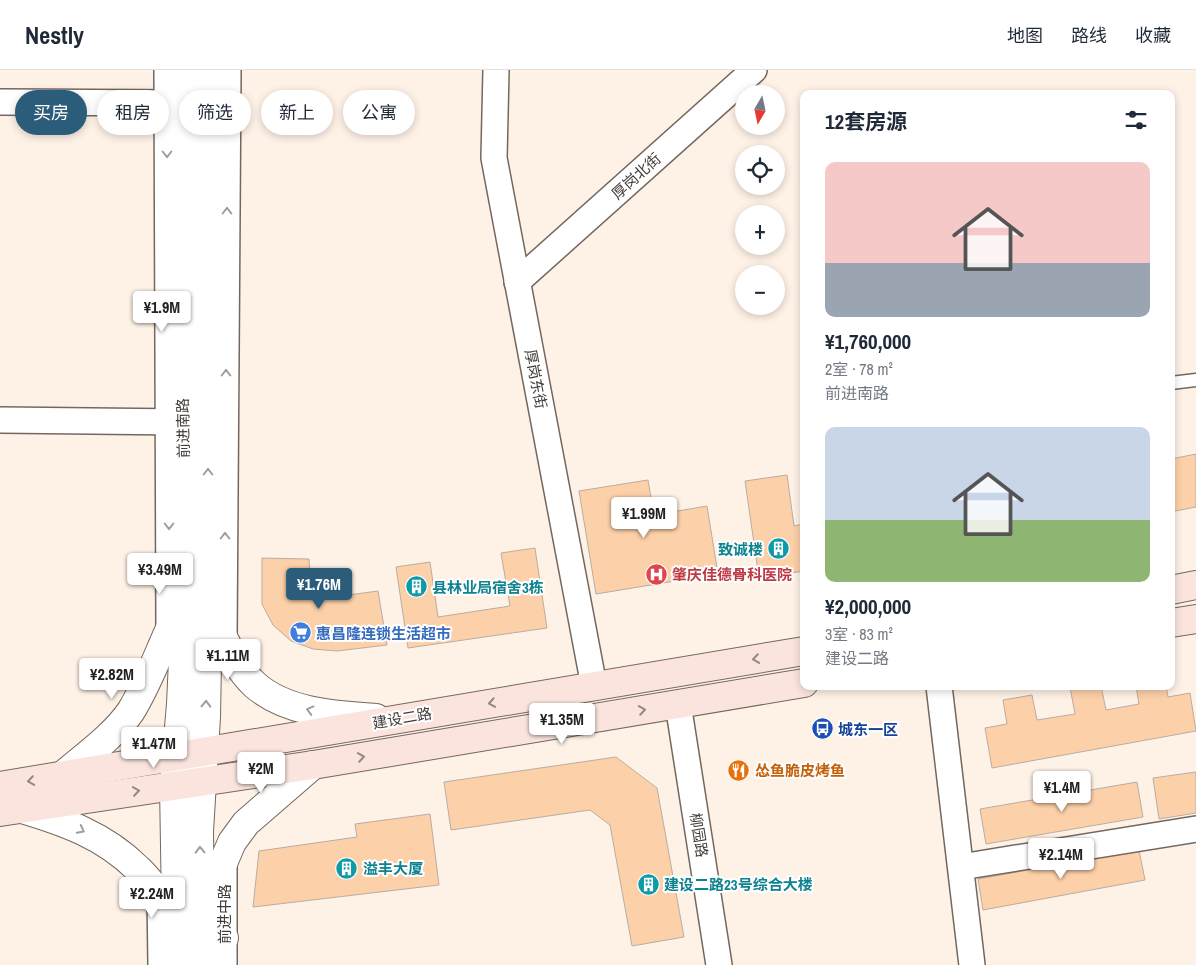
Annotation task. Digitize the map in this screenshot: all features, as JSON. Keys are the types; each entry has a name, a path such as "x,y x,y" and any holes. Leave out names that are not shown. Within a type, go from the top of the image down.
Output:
{"main road":[{"path":"1175,589 1196,585"},
{"path":"1175,622 1196,618"},
{"name":"建设二路","path":"0,786 800,652"},
{"name":"建设二路","path":"9,810 313,764 800,684"}],"street":[{"name":"前进南路","path":"166,70 184,90"},
{"name":"前进南路","path":"183,70 191,90"},
{"name":"前进南路","path":"200,90 206,70"},
{"name":"前进南路","path":"209,90 228,70"},
{"name":"厚岗东街","path":"496,70 494,158 594,686"},
{"name":"厚岗北街","path":"517,282 754,70"},
{"path":"0,102 179,104"},
{"name":"前进南路","path":"189,917 199,831 204,752 197,602 196,135"},
{"name":"前进南路","path":"169,628 169,569 196,422 196,135"},
{"path":"0,420 196,422"},
{"name":"前进南路","path":"196,422 225,576 224,637"},
{"path":"169,569 224,637 237,661 255,685 283,702 324,714 393,720"},
{"path":"62,776 103,740 130,712 151,674 169,628 225,576"},
{"name":"前进南路","path":"174,786 197,602"},
{"path":"939,690 972,965"},
{"name":"柳园路","path":"678,704 719,965"},
{"path":"167,962 189,917 224,863 232,842 246,822 313,764"},
{"path":"174,786 189,917 201,965"},
{"path":"9,810 63,821 92,835 138,868 160,896 189,917 224,938"},
{"path":"961,868 1196,829"},
{"name":"前进中路","path":"224,863 224,965"},
{"path":"160,896 167,962"}],"lane":[{"path":"1175,383 1196,380"}],"building":[{"path":"1196,454 1196,507 1175,511 1175,458"},
{"name":"致诚楼","path":"787,475 794,526 800,525 800,572 759,578 745,481"},
{"path":"648,480 654,515 707,506 718,574 596,594 579,491"},
{"name":"县林业局宿舍3栋","path":"535,548 547,628 408,648 396,567 430,562 438,617 510,606 501,553"},
{"path":"262,558 309,559 310,574 314,584 320,591 334,597 378,591 387,645 337,651 313,649 291,641 273,625 262,604"},
{"path":"1071,690 1102,690 1106,710 1139,704 1137,690 1167,690 1168,697 1190,693 1196,731 992,768 985,728 1007,724 1003,700 1032,695 1037,720 1075,714"},
{"name":"建设二路23号综合大楼","path":"616,757 657,788 684,937 632,946 610,825 590,810 451,830 444,782"},
{"path":"1196,772 1196,813 1159,819 1153,778"},
{"path":"1137,782 1143,817 986,844 980,809"},
{"name":"溢丰大厦","path":"430,814 439,885 253,907 259,851 357,837 355,824"},
{"path":"1139,850 1145,880 983,910 978,879"}],"place":[{"name":"致诚楼","path":"779,549"},
{"name":"肇庆佳德骨科医院","path":"656,574"},
{"name":"县林业局宿舍3栋","path":"416,587"},
{"name":"惠昌隆连锁生活超市","path":"300,633"},
{"name":"城东一区","path":"822,729"},
{"name":"怂鱼脆皮烤鱼","path":"739,770"},
{"name":"溢丰大厦","path":"347,868"},
{"name":"建设二路23号综合大楼","path":"648,884"}]}
